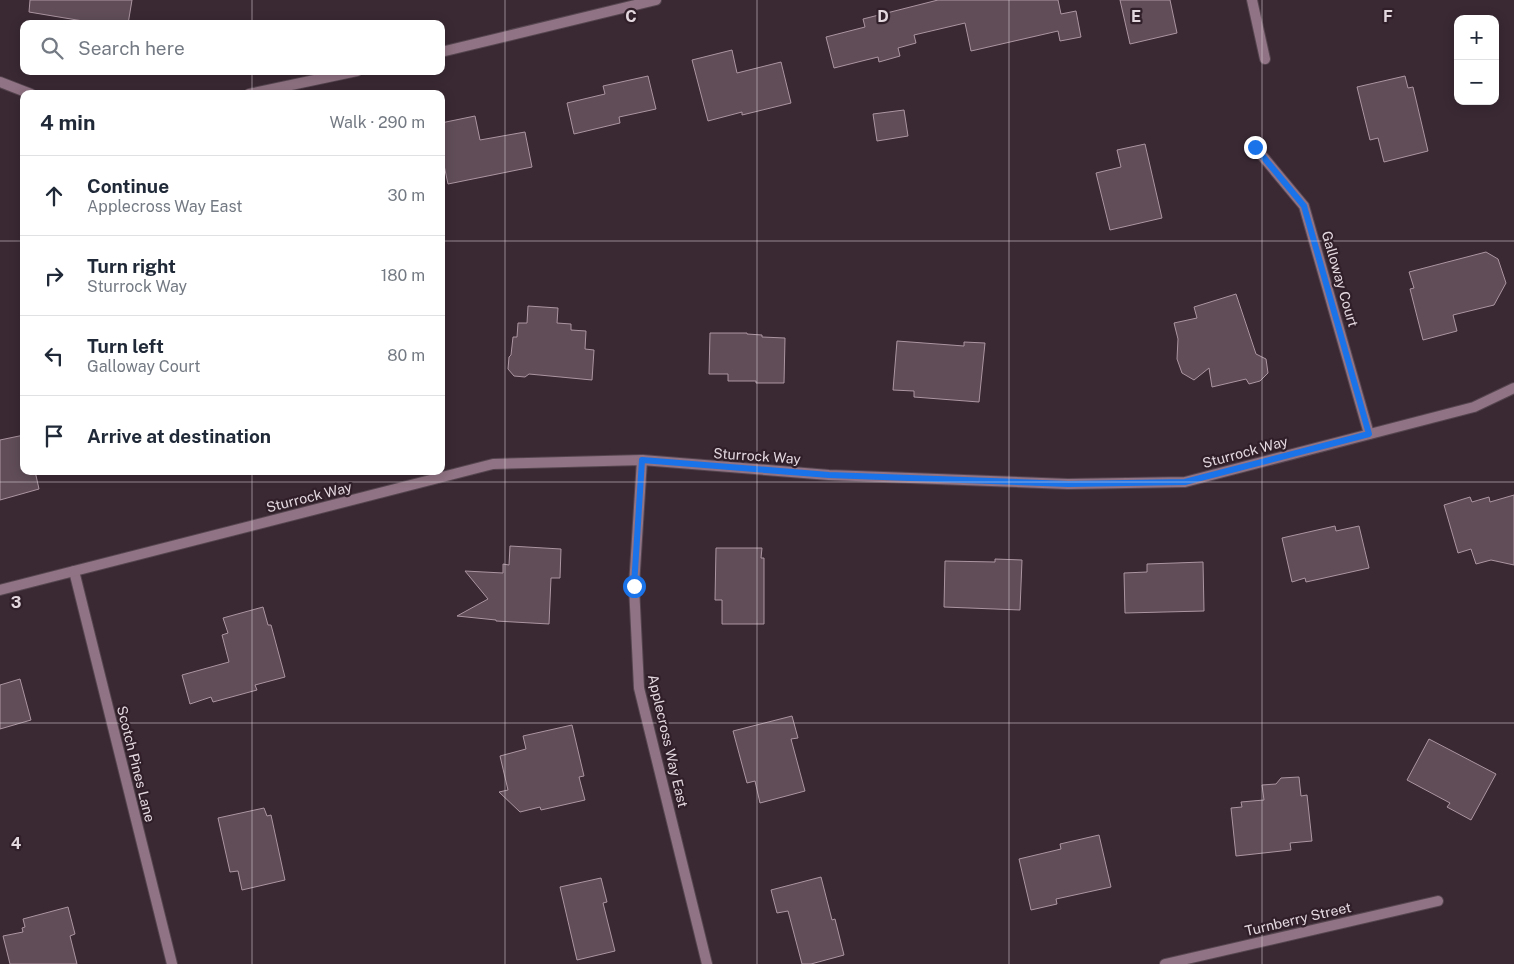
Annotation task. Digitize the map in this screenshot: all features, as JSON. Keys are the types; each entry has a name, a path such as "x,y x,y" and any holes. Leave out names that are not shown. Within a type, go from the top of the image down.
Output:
{"street":[{"path":"445,51 656,0"},
{"path":"1252,0 1265,59"},
{"path":"268,90 337,75"},
{"path":"0,82 21,90"},
{"name":"Galloway Court","path":"1255,147 1304,206 1369,434"},
{"name":"Sturrock Way","path":"0,590 493,464 642,460 829,475 1068,484 1185,482 1474,407 1514,388"},
{"name":"Applecross Way East","path":"642,460 634,586 639,688 707,964"},
{"name":"Scotch Pines Lane","path":"74,571 172,964"},
{"name":"Turnberry Street","path":"1165,964 1438,901"}],"building":[{"path":"30,0 132,0 129,20 77,20 29,12"},
{"path":"938,0 1058,0 1061,14 1076,11 1081,37 1060,41 1058,31 971,51 965,23 914,35 916,43 898,48 900,56 879,62 878,57 834,68 826,37 865,27 863,19"},
{"path":"1120,0 1170,0 1177,33 1130,44"},
{"path":"732,50 737,73 781,62 791,103 742,115 742,112 708,121 692,60"},
{"path":"648,76 656,109 619,117 620,123 574,134 567,103 605,94 603,86"},
{"path":"1405,76 1408,88 1413,87 1428,151 1384,162 1378,138 1370,140 1357,87"},
{"path":"904,110 908,136 877,141 873,114"},
{"path":"475,116 480,140 525,132 532,167 448,184 445,170 445,122"},
{"path":"1145,144 1162,218 1110,230 1096,173 1121,167 1117,150"},
{"path":"1486,252 1498,259 1506,283 1494,305 1453,315 1457,331 1423,340 1410,289 1414,288 1409,272"},
{"path":"1236,294 1256,354 1266,359 1268,373 1260,381 1249,384 1246,379 1212,387 1209,368 1194,380 1182,373 1177,359 1178,339 1174,323 1197,318 1194,307"},
{"path":"528,306 558,308 557,323 571,324 571,330 586,331 585,349 594,350 592,380 529,374 525,377 514,376 508,369 513,337 517,337 518,323 527,323"},
{"path":"710,333 747,333 762,335 762,337 785,338 784,383 728,381 728,374 709,374"},
{"path":"897,341 964,346 964,342 985,343 979,402 914,397 914,391 893,390"},
{"path":"20,436 20,475 36,475 39,489 0,500 0,440"},
{"path":"1514,495 1514,565 1491,560 1476,564 1471,549 1458,553 1444,505 1470,497 1472,502 1489,497 1490,502"},
{"path":"1335,526 1336,531 1359,526 1369,568 1306,582 1305,578 1292,582 1282,538"},
{"path":"510,546 561,549 560,578 551,578 549,624 496,621 457,616 488,599 465,571 503,573 503,564 509,565"},
{"path":"716,548 762,548 761,558 764,558 764,624 722,624 722,600 715,600"},
{"path":"995,559 1022,560 1020,610 944,607 945,561 995,562"},
{"path":"1203,562 1204,611 1125,613 1124,573 1147,572 1147,564"},
{"path":"263,607 268,625 271,625 285,677 255,685 257,690 213,702 211,697 190,704 182,675 229,662 222,635 228,633 223,618"},
{"path":"20,679 31,720 0,729 0,685"},
{"path":"792,716 798,738 791,739 805,791 760,803 755,781 747,783 733,731"},
{"path":"572,725 584,776 579,777 585,800 541,810 540,807 520,812 499,792 508,790 500,756 526,749 523,736"},
{"path":"1429,739 1496,774 1471,820 1447,807 1450,803 1407,780"},
{"path":"1299,777 1301,796 1307,795 1312,841 1290,843 1291,850 1236,856 1231,808 1242,807 1241,802 1264,800 1262,785 1276,784 1281,778"},
{"path":"264,808 267,816 271,815 285,880 242,890 238,871 230,872 218,818"},
{"path":"1099,835 1111,887 1056,899 1057,904 1031,910 1019,859 1061,849 1060,844"},
{"path":"821,877 832,920 835,919 844,955 811,964 802,964 788,911 777,913 771,890"},
{"path":"601,878 607,902 603,903 615,951 577,960 560,887"},
{"path":"68,907 75,934 70,936 77,964 10,964 3,936 23,932 22,928 25,927 23,919"}],"route":[{"path":"634,586 642,460 829,475 1068,484 1185,482 1369,434 1304,206 1255,147"}]}
